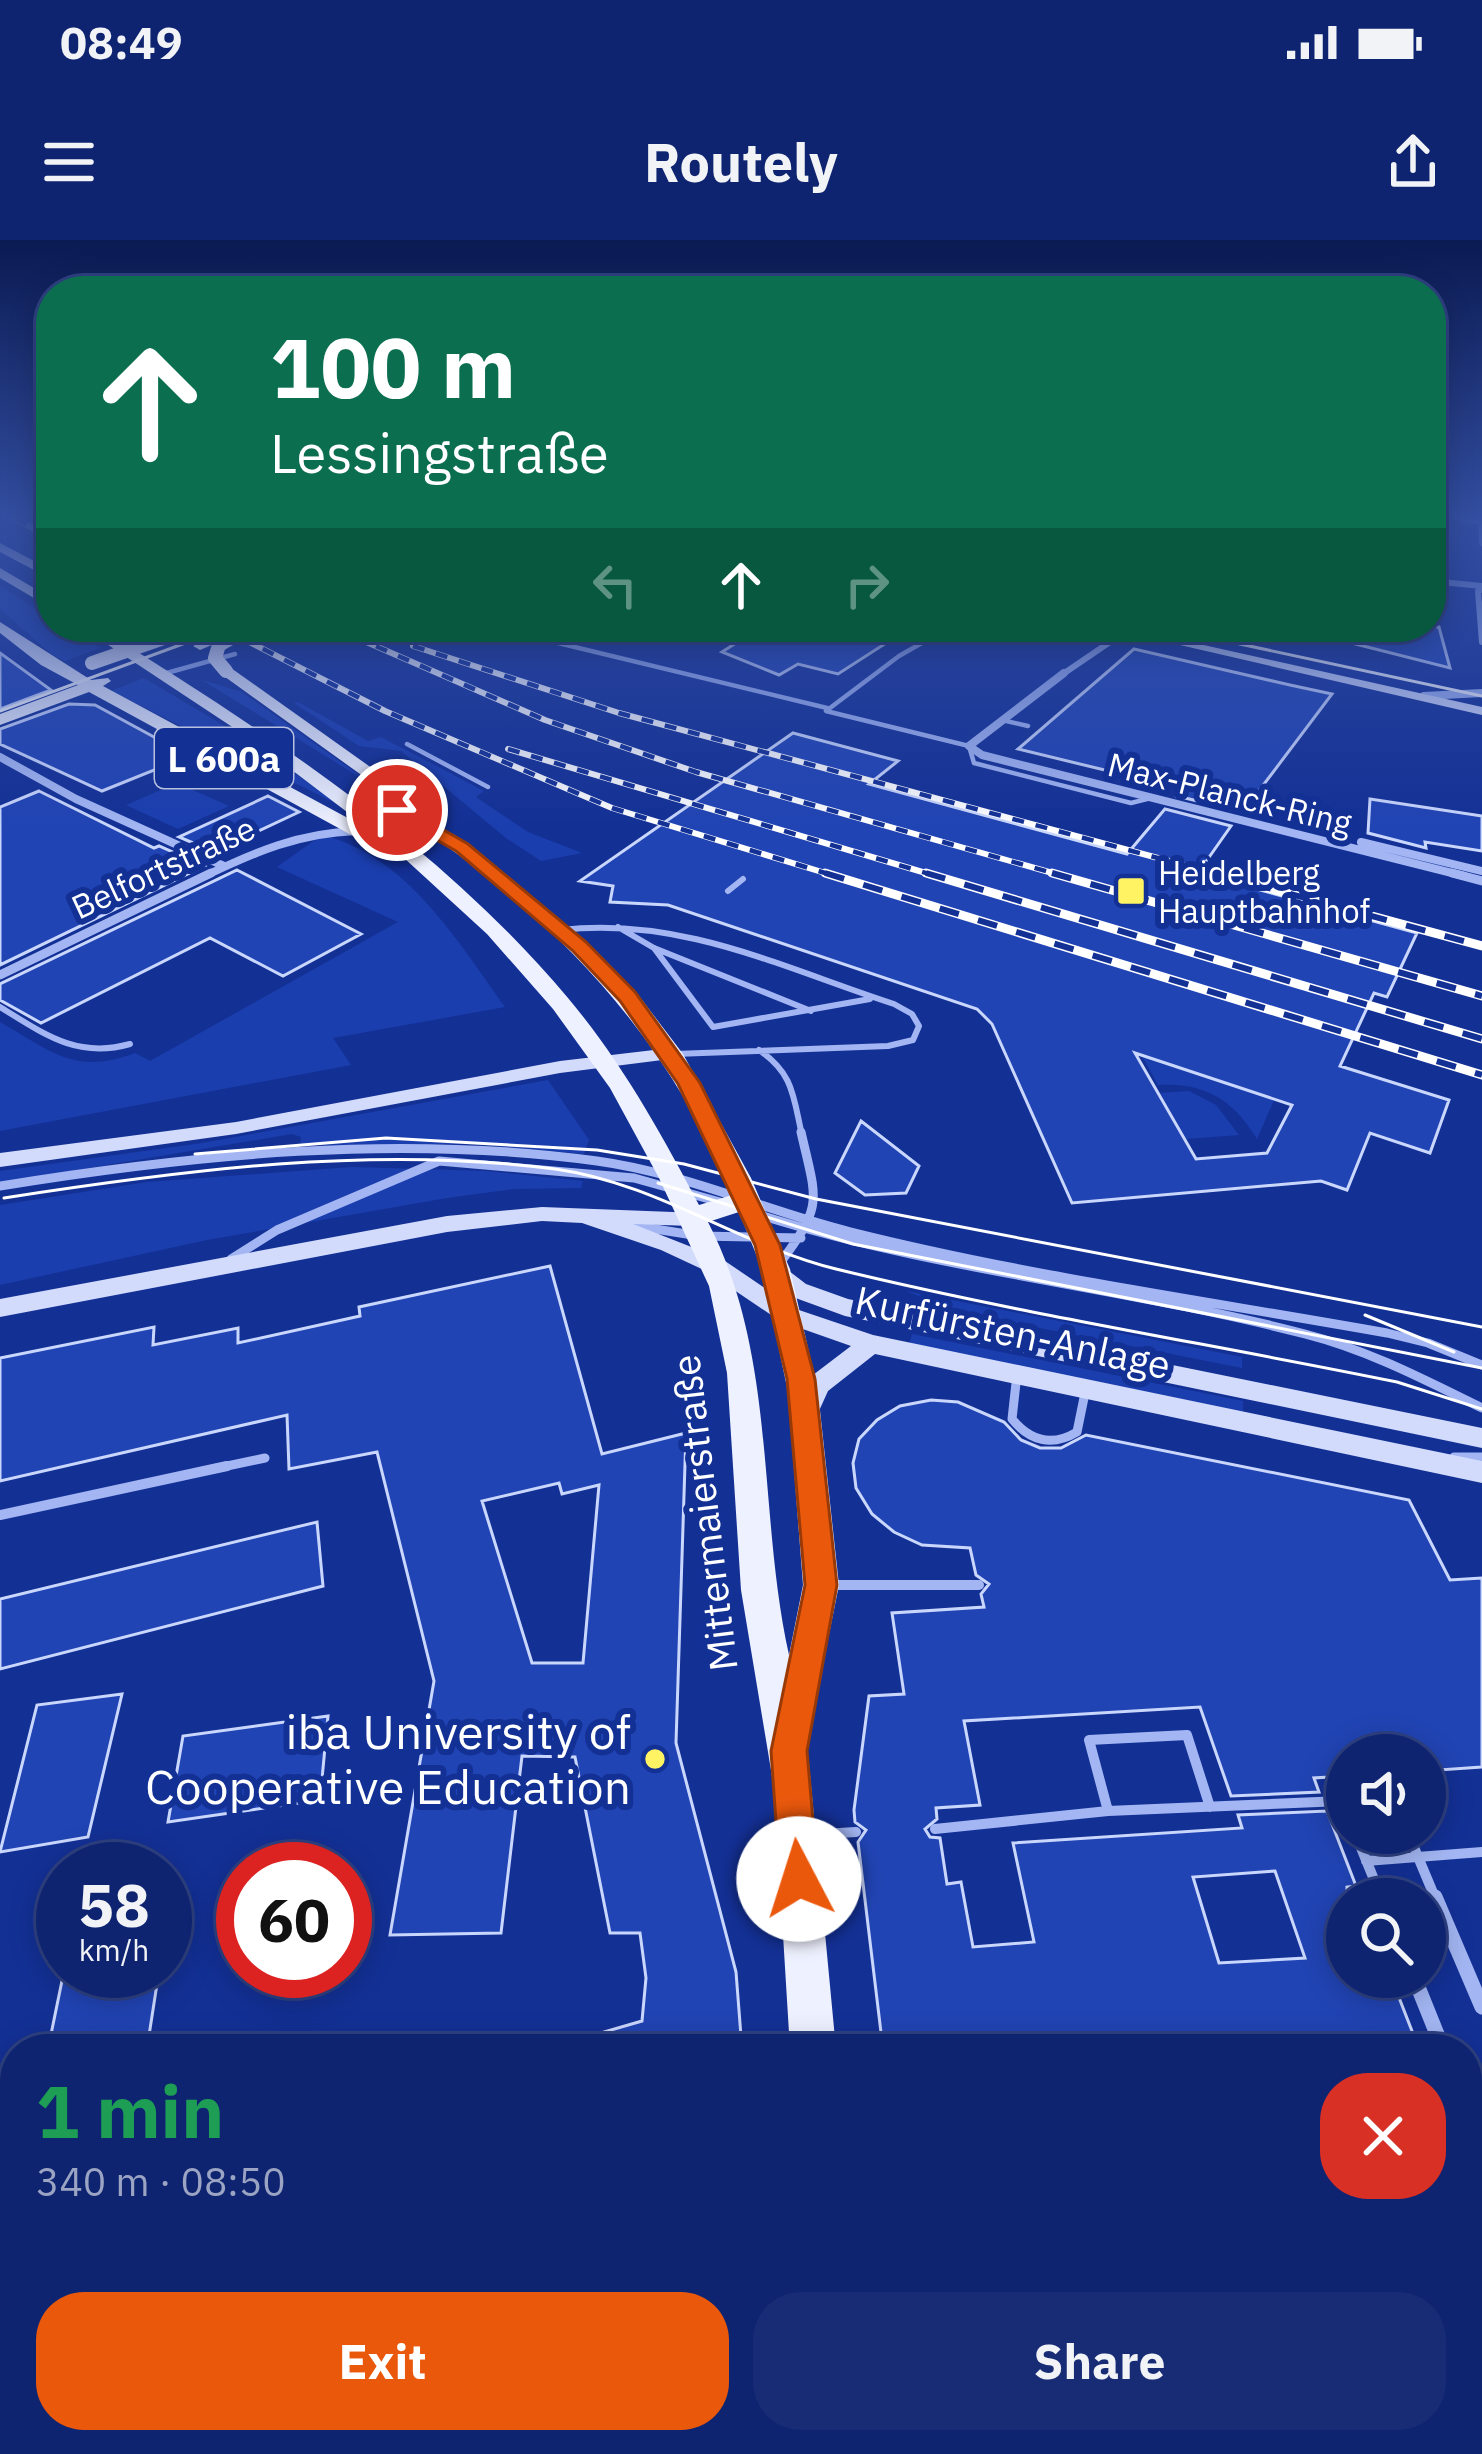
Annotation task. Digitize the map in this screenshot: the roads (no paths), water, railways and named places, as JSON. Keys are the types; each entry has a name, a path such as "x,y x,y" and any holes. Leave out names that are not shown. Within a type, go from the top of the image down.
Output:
{"main road":[{"path":"0,626 9,641 92,685"},
{"path":"112,642 278,748 462,848"},
{"path":"40,682 153,642"},
{"path":"135,670 210,642"},
{"name":"L 600a","path":"222,642 216,650 219,664 352,759 561,930 628,997 671,1054"},
{"path":"1184,642 1482,710"},
{"path":"0,719 114,676"},
{"name":"L 600a","path":"92,685 432,870 496,927 608,1061 701,1240"},
{"path":"278,748 432,870"},
{"path":"496,927 561,930"},
{"path":"0,1160 236,1128 608,1061 671,1054"},
{"name":"Mittermaierstraße","path":"671,1054 776,1269 788,1315 805,1417 821,1585 789,1751"},
{"path":"0,1308 447,1224 512,1216 584,1215 701,1240 749,1214"},
{"name":"Kurfürsten-Anlage","path":"584,1215 669,1244 701,1240 788,1315 871,1344 1482,1472"},
{"name":"Mittermaierstraße","path":"701,1240 728,1300 736,1343 759,1590 789,1751 812,2034"},
{"name":"Kurfürsten-Anlage","path":"776,1269 798,1290 844,1307 1482,1438"},
{"path":"805,1417 818,1384 871,1344"}],"street":[{"path":"969,746 1110,642"},
{"path":"1417,696 1482,693"},
{"name":"Max-Planck-Ring","path":"969,746 982,755 1151,798 1482,876"},
{"name":"Max-Planck-Ring","path":"969,746 1303,822 1482,876"},
{"path":"0,757 76,799 224,866"},
{"name":"Belfortstraße","path":"0,975 295,836 356,831"}],"lane":[{"path":"554,642 969,746"},
{"path":"827,708 927,642"},
{"path":"163,674 235,654"},
{"path":"1002,720 1028,726"},
{"path":"407,744 488,787"},
{"path":"728,891 743,879"},
{"path":"614,924 654,948 814,1012"},
{"path":"561,930 614,924 676,930 874,998 912,1014 919,1026 913,1040 888,1046 671,1054"},
{"path":"654,948 713,1027 874,998"},
{"path":"0,1007 76,1052 103,1052 130,1044"},
{"path":"759,1050 781,1064 799,1107 816,1189 806,1230 776,1269"},
{"path":"0,1186 196,1160 382,1148 521,1153 672,1177 749,1214 806,1230 1322,1338 1389,1362 1482,1408"},
{"path":"222,1264 277,1230 439,1161 672,1177 749,1214 806,1230 1387,1334 1453,1351 1482,1365"},
{"path":"701,1240 749,1214 806,1230"},
{"path":"1017,1374 1012,1419 1026,1435 1047,1442 1077,1432 1086,1388"},
{"name":"Kurfürsten-Anlage","path":"1412,1458 1482,1457"},
{"path":"0,1516 265,1458"},
{"path":"821,1585 979,1585"},
{"path":"1108,1811 1089,1740 1187,1735 1210,1807"},
{"path":"934,1828 1108,1811 1326,1802"},
{"path":"795,1836 856,1832"},
{"path":"1366,1861 1482,1852"},
{"path":"1363,1854 1373,1878"},
{"path":"1417,1856 1482,2007"},
{"path":"1422,1998 1437,2034"}],"tram line":[{"path":"0,711 188,642"},
{"path":"1231,642 1482,696"},
{"path":"195,1154 386,1138 597,1150 684,1164 816,1199 1482,1327"},
{"path":"4,1198 210,1170 348,1160 417,1159 555,1169 628,1187 836,1269 1046,1315 1397,1382 1482,1409"},
{"path":"658,1183 853,1244 1482,1368"},
{"path":"1365,1315 1454,1352"}],"railway":[{"path":"249,642 385,711 612,808 835,876"},
{"path":"366,642 545,720 696,772 1063,876"},
{"path":"413,646 619,713 1225,876"},
{"path":"508,749 936,876"},
{"path":"825,873 1482,1075"},
{"path":"926,873 1482,1039"},
{"path":"1052,873 1482,996"},
{"path":"1213,873 1482,946"}],"place":[{"name":"Heidelberg Hauptbahnhof","path":"1131,891"},
{"name":"iba University of Cooperative Education","path":"655,1759"}]}
